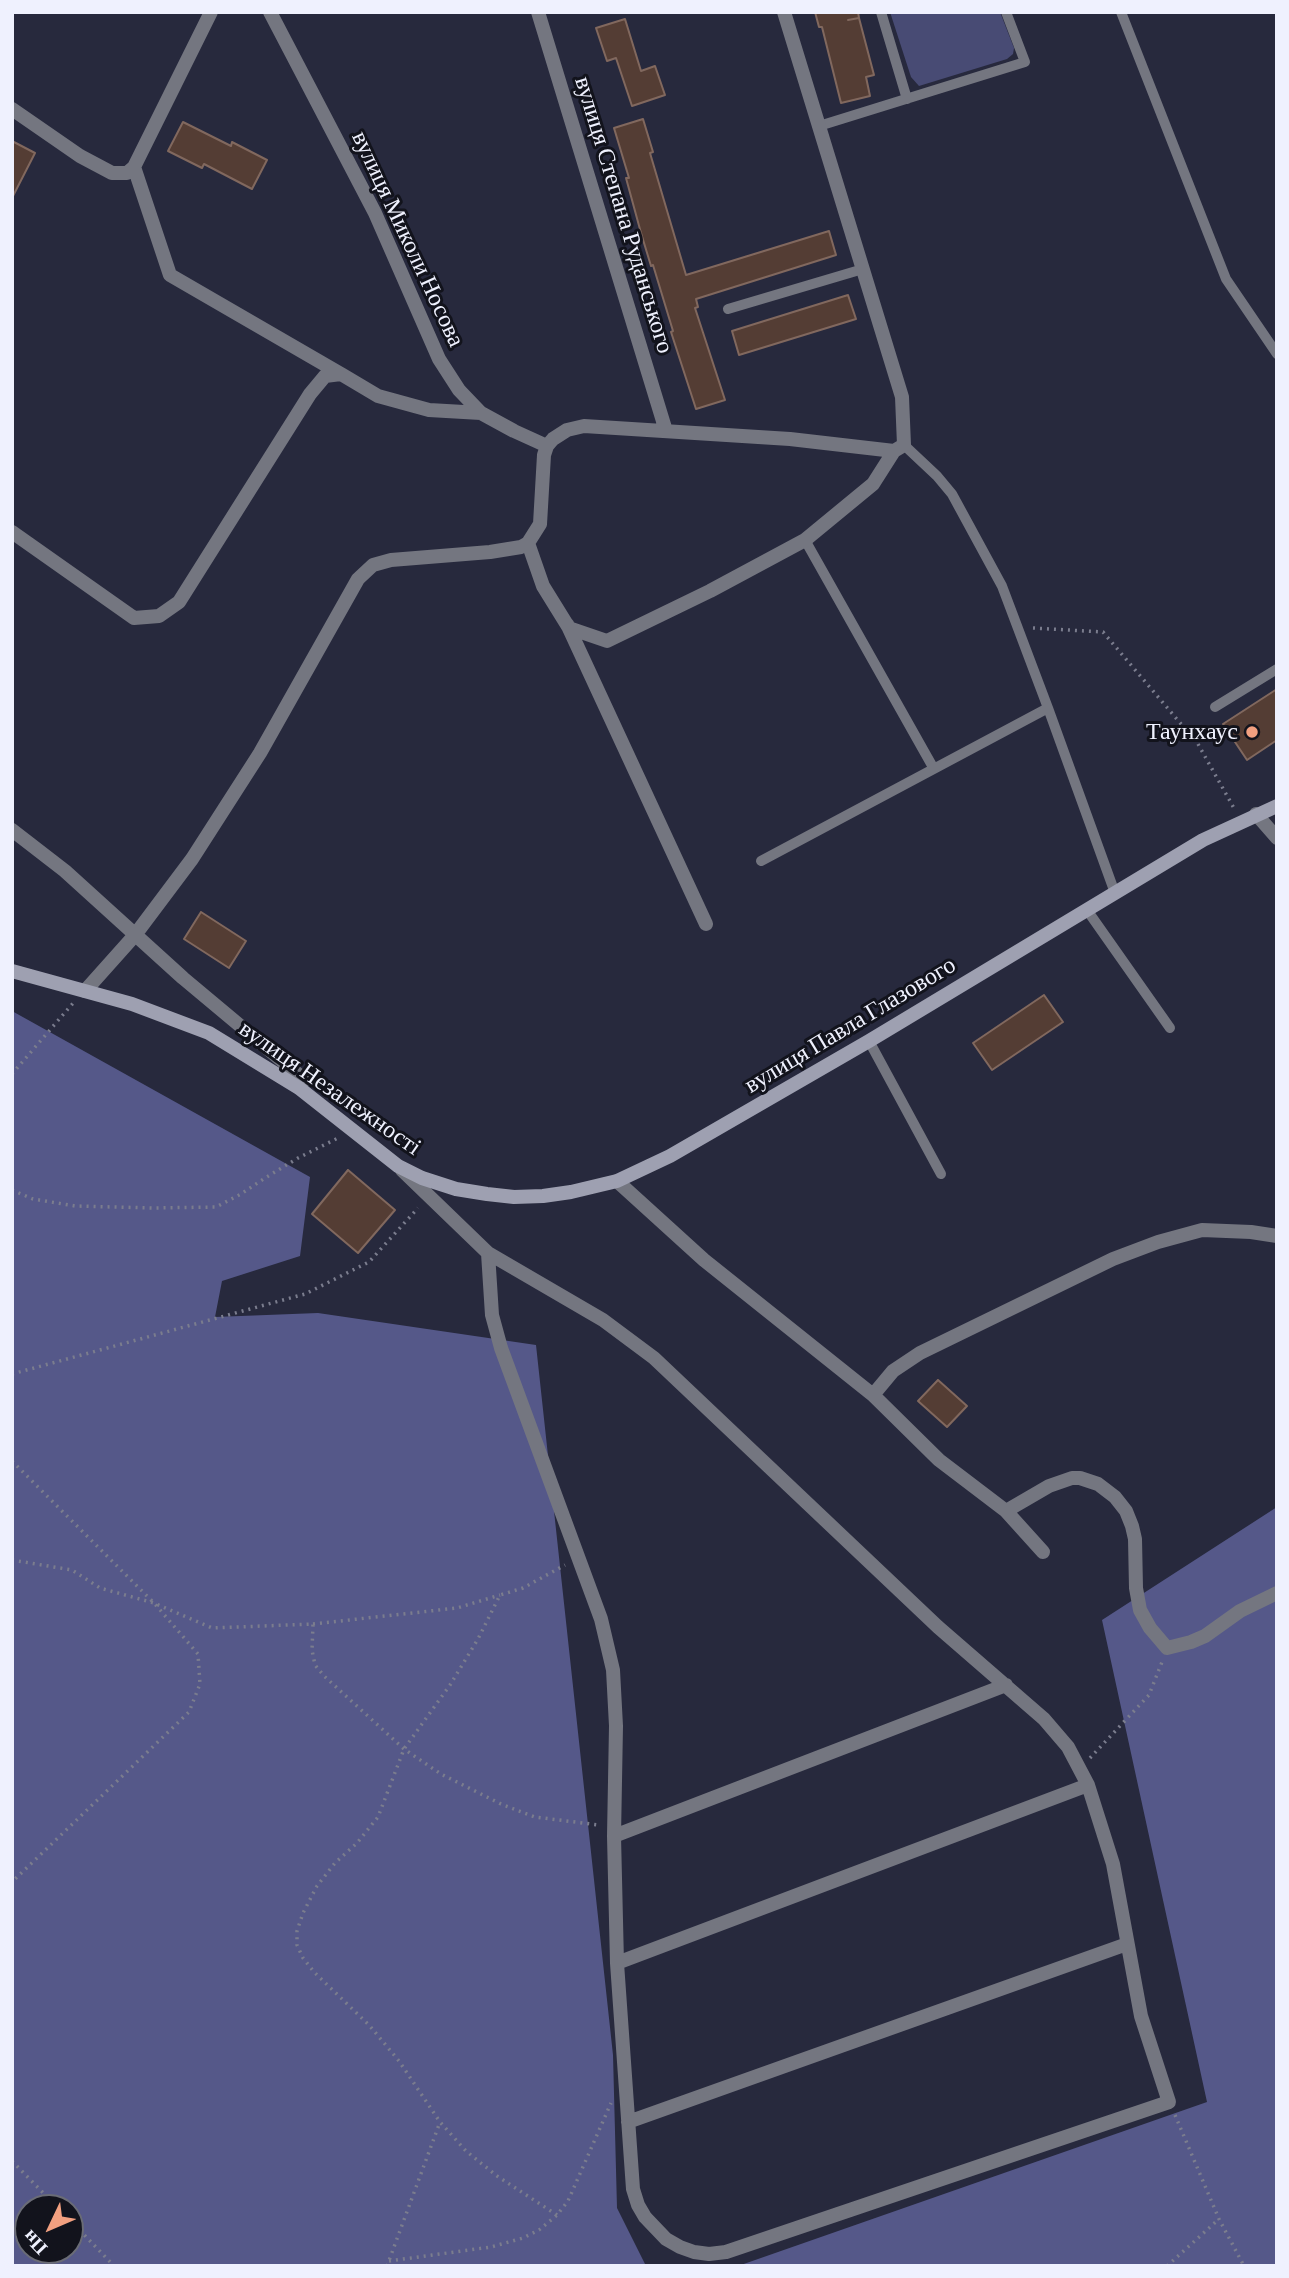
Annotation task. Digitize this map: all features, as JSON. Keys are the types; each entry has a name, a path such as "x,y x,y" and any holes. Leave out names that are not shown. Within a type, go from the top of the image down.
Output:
{"main road":[{"name":"вулиця Павла Глазового","path":"422,1178 456,1189 514,1197 572,1192 617,1181 670,1156 869,1041 1203,840 1277,806"},
{"name":"вулиця Незалежності","path":"12,971 163,1014 209,1033 299,1088 398,1166 422,1178"}],"street":[{"path":"12,109 80,156 112,173 127,173 134,167 211,12"},
{"name":"вулиця Миколи Носова","path":"270,12 375,213 439,359 459,390 481,413 547,446"},
{"name":"вулиця Степана Руданського","path":"538,12 666,431"},
{"path":"528,543 543,586 569,628 607,641 710,592 805,540 873,484 899,448 902,397 784,12"},
{"path":"134,167 170,275 378,396 429,410 481,413"},
{"path":"12,532 134,618 159,616 179,602 310,394 325,376 341,374"},
{"path":"85,990 135,935 192,859 253,764 358,579 373,565 391,560 490,552 521,547 528,543 540,524 544,455 547,446 567,430 584,426 899,448"},
{"path":"567,624 706,924"},
{"path":"1256,814 1277,838"},
{"path":"12,830 65,871 135,935 305,1080"},
{"path":"398,1166 488,1253 603,1320 654,1358 938,1628 1052,1728 1068,1747 1088,1785 1113,1864 1141,2016 1169,2102 746,2246 709,2254 694,2252 666,2239 645,2217 633,2189 617,1963 614,1831 616,1726 613,1670 601,1619 580,1557 501,1349 492,1315 488,1253"},
{"path":"617,1181 704,1260 873,1395 939,1460 1006,1511 1043,1552"},
{"path":"873,1395 893,1371 920,1353 1114,1259 1158,1242 1202,1230 1277,1236"},
{"path":"1006,1511 1049,1486 1072,1478 1098,1484 1115,1497 1126,1511 1132,1525 1140,1610 1150,1628 1167,1648 1205,1636 1240,1611 1277,1593"},
{"path":"614,1831 1006,1685"},
{"path":"617,1963 1088,1785"},
{"path":"628,2122 1127,1944"}],"lane":[{"path":"881,12 907,99"},
{"path":"819,127 1025,62 1006,12"},
{"path":"1121,12 1226,279 1277,354"},
{"path":"728,309 863,269"},
{"path":"899,448 929,468 952,494 1002,586 1115,893"},
{"path":"805,540 934,769"},
{"path":"1215,707 1277,669"},
{"path":"761,861 1048,708"},
{"path":"1087,910 1170,1028"},
{"path":"869,1041 941,1174"}],"path":[{"path":"1018,628 1103,632 1198,744 1241,821"},
{"path":"12,1074 85,990"},
{"path":"12,1190 33,1199 75,1206 216,1206 241,1194 298,1158 352,1131"},
{"path":"12,1374 305,1294 369,1262 429,1196"},
{"path":"12,1461 154,1603 198,1654 200,1684 189,1712 12,1882"},
{"path":"12,1560 72,1570 100,1588 154,1603 212,1628 313,1624 457,1608 523,1588 580,1557"},
{"path":"500,1595 478,1639 450,1685 404,1749 378,1817 357,1843 335,1863 313,1895 297,1931 297,1945 314,1972 369,2025 440,2122 466,2151 497,2176 557,2215"},
{"path":"313,1624 312,1650 315,1665 404,1749 441,1774 501,1804 535,1816 614,1831"},
{"path":"1081,1771 1099,1747 1149,1695 1167,1648"},
{"path":"440,2122 388,2263 491,2247 540,2230 568,2201 613,2099"},
{"path":"1169,2102 1219,2219 1244,2266"},
{"path":"12,2161 44,2194"},
{"path":"1167,2266 1219,2219"},
{"path":"84,2235 114,2266"}],"shaded area":[{"path":"890,12 1000,12 1014,48 1013,54 1007,59 919,86 911,77"},
{"path":"12,1011 310,1177 300,1256 222,1281 215,1317 318,1313 536,1345 613,2055 617,2208 646,2266 12,2266"},
{"path":"1277,1507 1277,2266 738,2266 1207,2102 1102,1620"}],"building":[{"path":"815,12 858,12 874,75 866,77 870,96 841,103 822,27 819,27"},
{"path":"625,19 641,71 655,66 665,95 632,106 616,58 607,61 596,28"},
{"path":"643,119 653,152 650,153 686,275 829,231 836,255 696,299 698,307 695,308 725,400 696,409 641,233 614,128"},
{"path":"183,122 267,160 252,189 204,164 202,168 168,151"},
{"path":"12,141 35,153 12,198"},
{"path":"848,295 856,319 739,355 732,331"},
{"name":"Таунхаус","path":"1277,689 1277,740 1247,760 1223,724"},
{"path":"201,912 246,941 229,968 184,939"},
{"path":"1044,995 1063,1022 992,1070 973,1043"},
{"path":"348,1170 395,1210 358,1253 312,1214"},
{"path":"938,1380 967,1406 947,1427 918,1401"}],"place":[{"name":"Таунхаус","path":"1252,732"}]}
